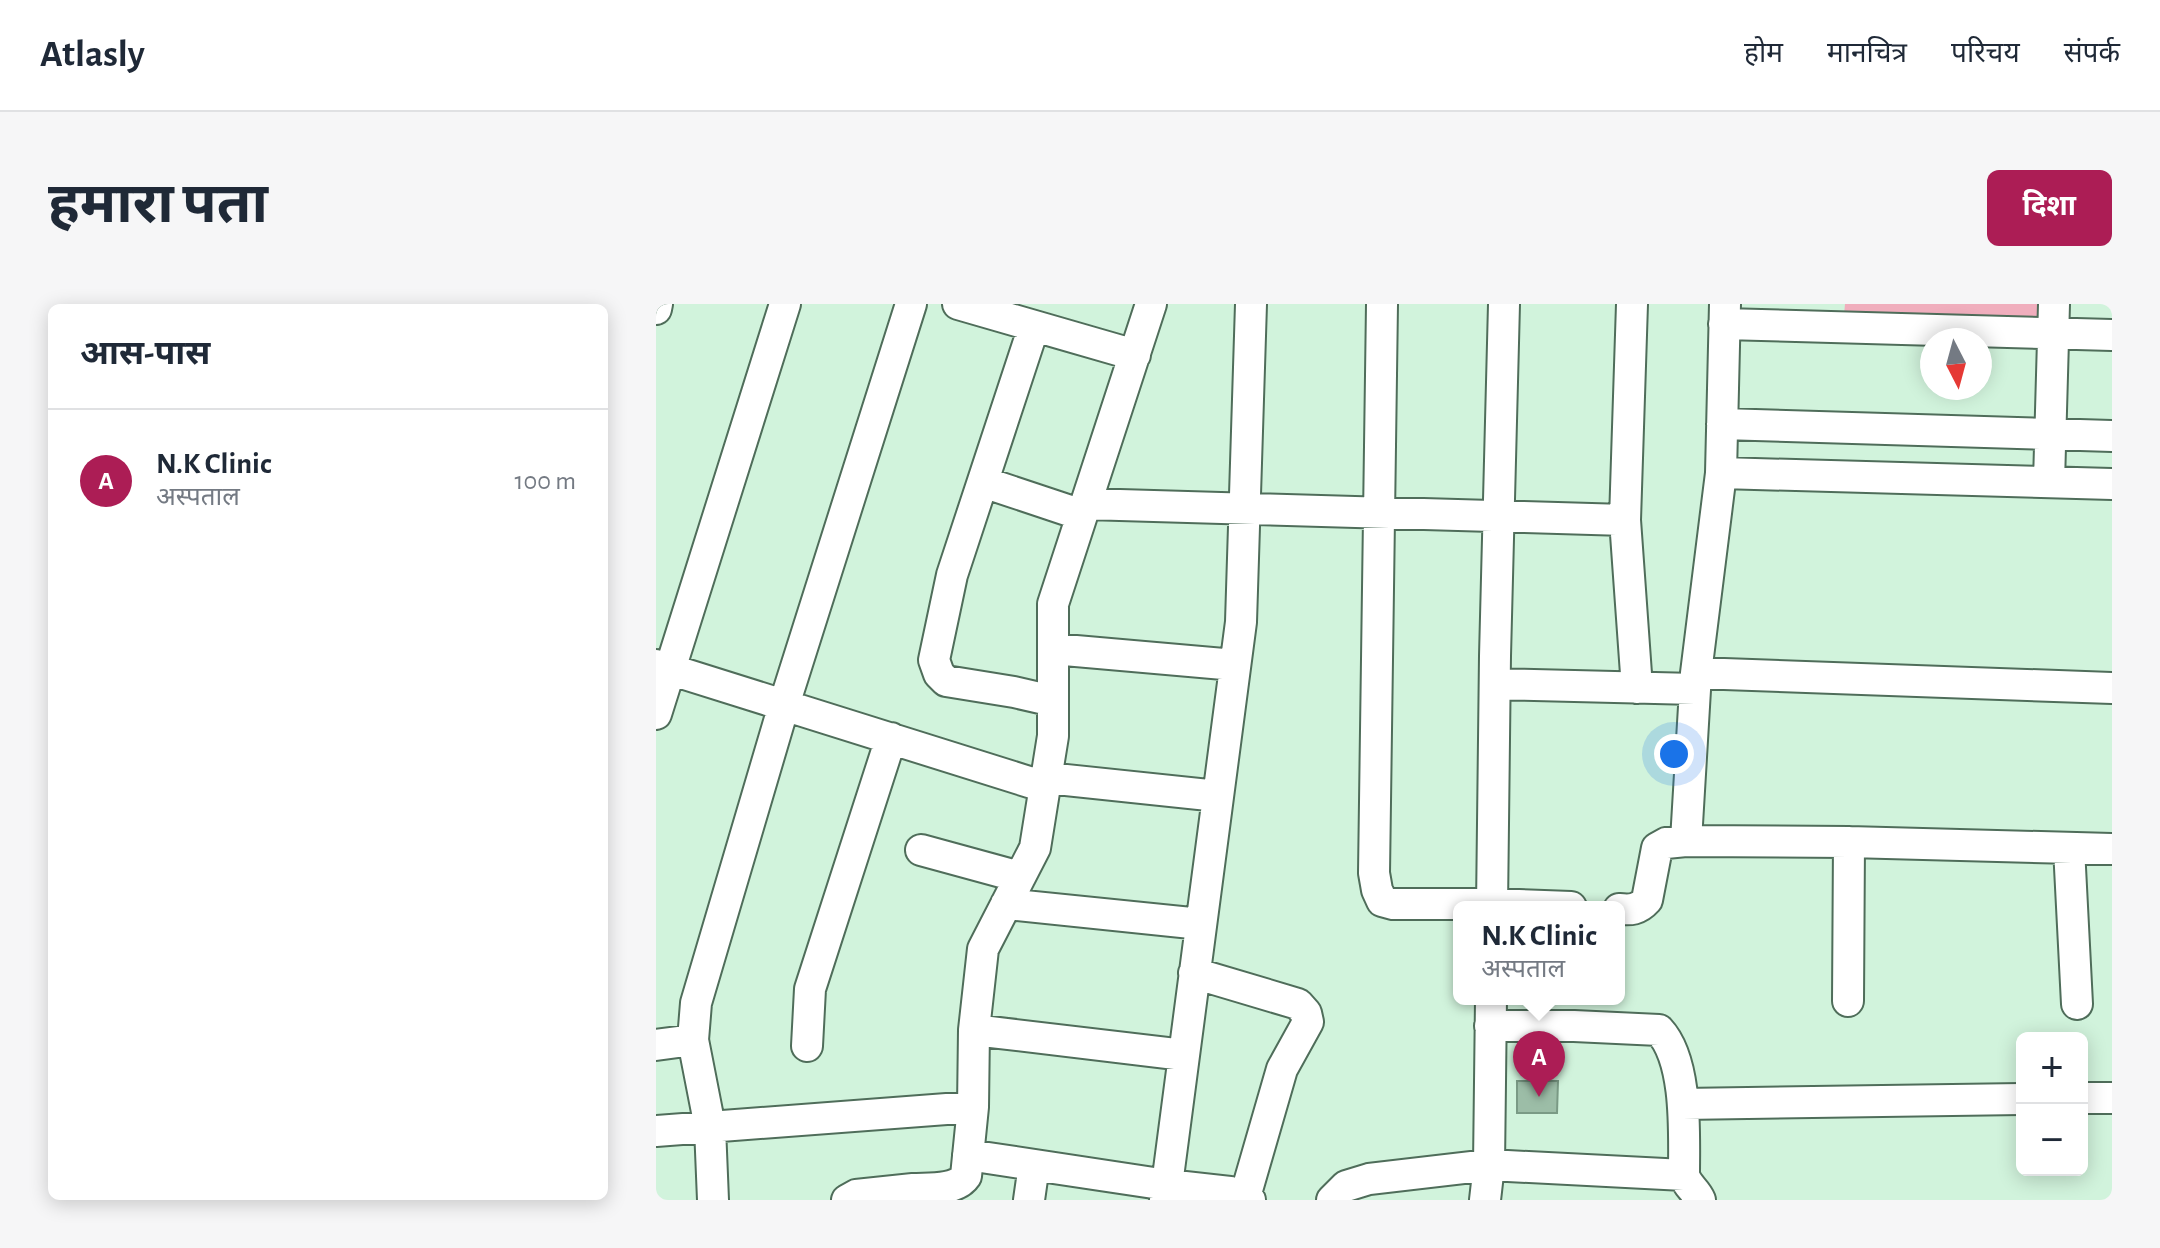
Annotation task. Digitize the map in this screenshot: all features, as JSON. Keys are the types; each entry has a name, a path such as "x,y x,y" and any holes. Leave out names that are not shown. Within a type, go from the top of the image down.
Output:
{"street":[{"path":"656,714 663,667 785,304"},
{"path":"713,1200 710,1127 693,1040 696,1003 784,705 911,304"},
{"path":"958,304 1135,355"},
{"path":"847,1200 856,1195 912,1195 955,1185 966,1176 973,1107 974,1030 983,949 1035,848 1053,736 1053,604 1151,304"},
{"path":"1166,1192 1241,622 1251,304"},
{"path":"1382,304 1374,858 1377,890 1382,901 1393,904 1453,905"},
{"path":"1492,901 1504,304"},
{"path":"1632,304 1625,520 1637,688"},
{"path":"1686,841 1696,681 1721,473 1724,314 2054,319 2112,335"},
{"path":"2049,482 2054,319"},
{"path":"1034,326 952,575 934,660 939,674 946,681 1053,701"},
{"path":"1722,424 2112,436"},
{"path":"1721,473 2112,484"},
{"path":"983,482 1084,510 1244,509 1625,520"},
{"path":"1053,649 1235,665"},
{"path":"663,667 891,738 1046,782 1218,796"},
{"path":"1495,684 1637,688 1696,681 2112,688"},
{"path":"807,1046 810,989 891,738"},
{"path":"1848,1001 1849,842"},
{"path":"1625,909 1635,910 1647,900 1657,848 1666,843 1849,842 2112,849"},
{"path":"2069,848 2077,1004"},
{"path":"921,850 1013,891 1201,924"},
{"path":"968,1155 1166,1192 1230,1192 1247,1199 1282,1069 1308,1022 1306,1013 1298,1004 1194,973"},
{"path":"1332,1200 1346,1186 1369,1179 1489,1165 1692,1188 1683,1104 1674,1057 1669,1041 1659,1030 1574,1026 1490,1012 1489,1165 1485,1200"},
{"path":"974,1030 1184,1055"},
{"path":"656,1045 693,1040"},
{"path":"2088,1098 2112,1098"},
{"path":"1683,1104 2016,1099"},
{"path":"656,1131 973,1107"},
{"path":"1029,1200 1034,1165"}],"shaded area":[{"path":"1845,304 2038,304 2037,321 1844,315"}],"building":[{"path":"1517,1081 1558,1081 1557,1113 1517,1113"}],"place":[{"name":"N.K Clinic","path":"1539,1097"}]}
